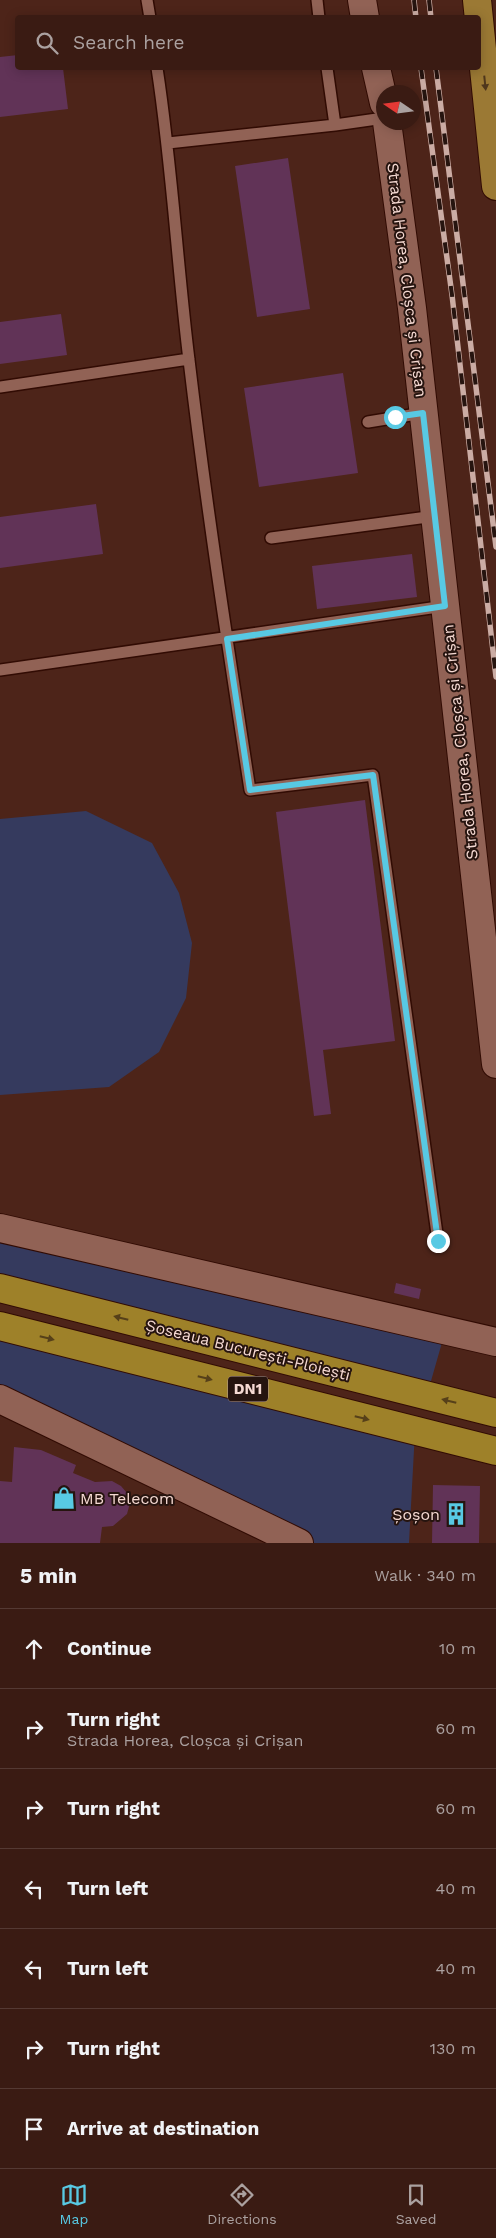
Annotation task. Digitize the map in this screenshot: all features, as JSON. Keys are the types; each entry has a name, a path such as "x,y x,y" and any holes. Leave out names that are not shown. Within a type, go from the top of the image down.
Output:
{"highway":[{"name":"Șoseaua București-Ploiești","path":"0,1288 496,1413"},
{"name":"DN1","path":"0,1326 496,1451"}],"main road":[{"path":"477,0 479,15"},
{"path":"481,39 496,186"}],"street":[{"path":"362,0 364,15"},
{"path":"376,70 380,85"},
{"name":"Strada Horea, Cloșca și Crișan","path":"388,130 435,516 496,1064"},
{"path":"0,1228 496,1342"},
{"path":"0,1398 299,1543"}],"lane":[{"path":"148,0 150,15"},
{"path":"317,0 319,15"},
{"path":"157,70 168,143 189,359 227,639 250,790 373,775 438,1241"},
{"path":"327,70 335,125"},
{"path":"168,143 376,119"},
{"path":"0,387 189,359"},
{"path":"368,422 423,413"},
{"path":"271,538 435,516"},
{"path":"0,670 227,639 445,606"}],"shaded area":[{"path":"86,811 152,843 179,893 192,943 186,998 159,1052 109,1087 0,1095 0,819"},
{"path":"0,1229 445,1332 427,1395 0,1281"},
{"path":"0,1326 415,1431 409,1543 299,1543 0,1399"}],"building":[{"path":"15,55 15,70 63,70 68,109 0,117 0,57"},
{"path":"288,158 310,309 257,317 235,166"},
{"path":"61,314 67,355 0,364 0,322"},
{"path":"343,373 358,473 259,487 244,388"},
{"path":"96,504 103,554 0,568 0,517"},
{"path":"412,554 417,597 317,609 312,566"},
{"path":"365,800 395,1041 323,1050 331,1114 314,1116 276,812"},
{"path":"396,1283 421,1289 419,1299 394,1293"},
{"name":"MB Telecom","path":"14,1447 41,1450 76,1465 73,1473 95,1482 112,1481 121,1486 127,1493 130,1503 127,1514 113,1526 102,1527 100,1543 0,1543 0,1481 12,1482"},
{"name":"Șoșon","path":"433,1485 480,1486 479,1543 432,1543"}],"railway":[{"path":"414,0 416,15"},
{"path":"429,0 431,15"},
{"path":"421,70 452,295 496,677"},
{"path":"436,70 496,547"}],"place":[{"name":"MB Telecom","path":"64,1498"},
{"name":"Șoșon","path":"456,1514"}],"route":[{"path":"395,417 423,413 445,606 227,639 250,790 373,775 438,1241"}]}
